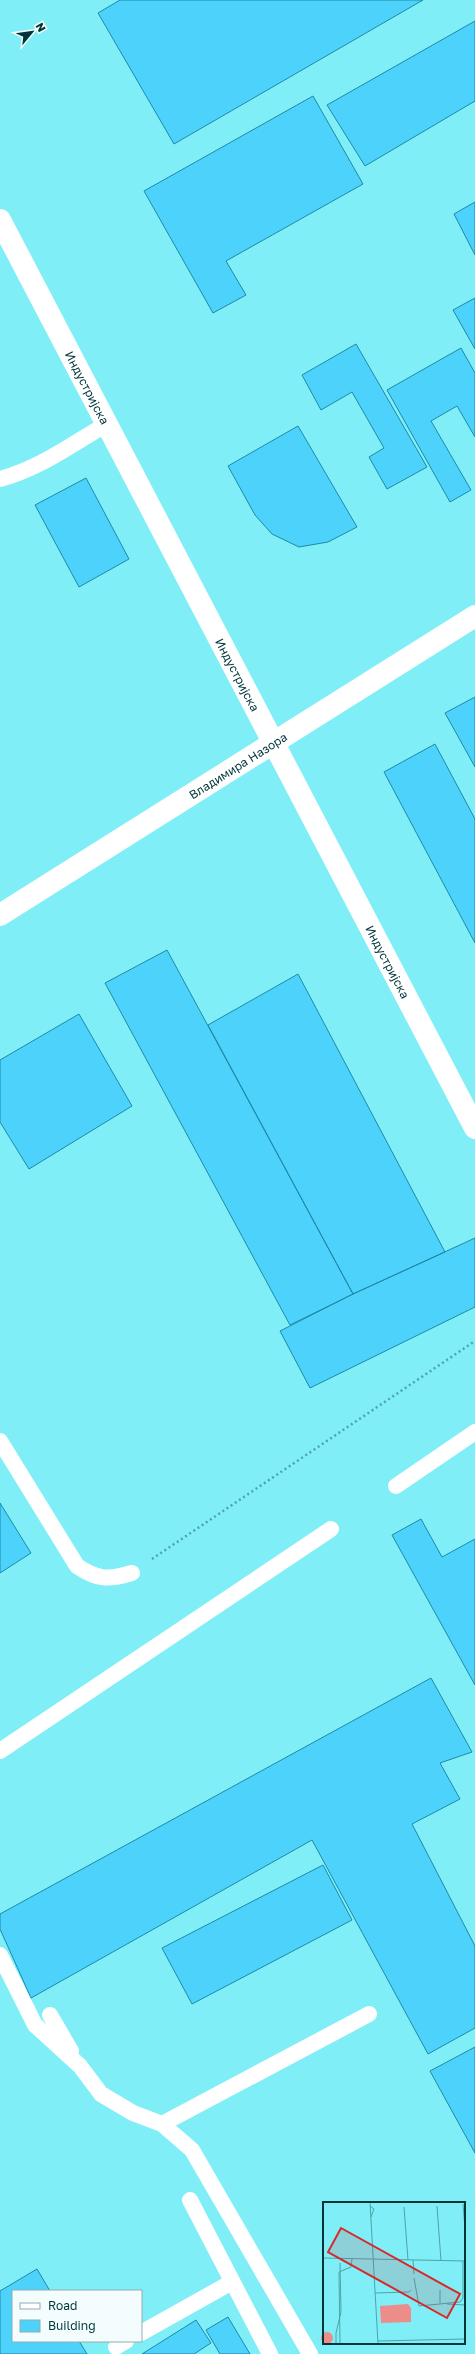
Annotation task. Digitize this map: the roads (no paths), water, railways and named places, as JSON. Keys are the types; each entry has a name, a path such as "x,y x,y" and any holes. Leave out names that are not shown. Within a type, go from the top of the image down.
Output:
{"main road":[{"name":"Индустријска","path":"0,220 475,1128"},
{"name":"Владимира Назора","path":"0,915 475,616"}],"lane":[{"path":"0,479 21,474 48,460 107,424"},
{"path":"396,1486 475,1432"},
{"path":"0,1441 77,1566 91,1575 111,1579 132,1573"},
{"path":"0,1751 331,1529"},
{"path":"0,1955 35,2025 80,2066"},
{"path":"162,2124 369,2014"},
{"path":"50,2015 80,2066 101,2094 133,2113 162,2124 192,2150 310,2354"},
{"path":"190,2200 270,2354"},
{"path":"142,2332 232,2282"}]}
